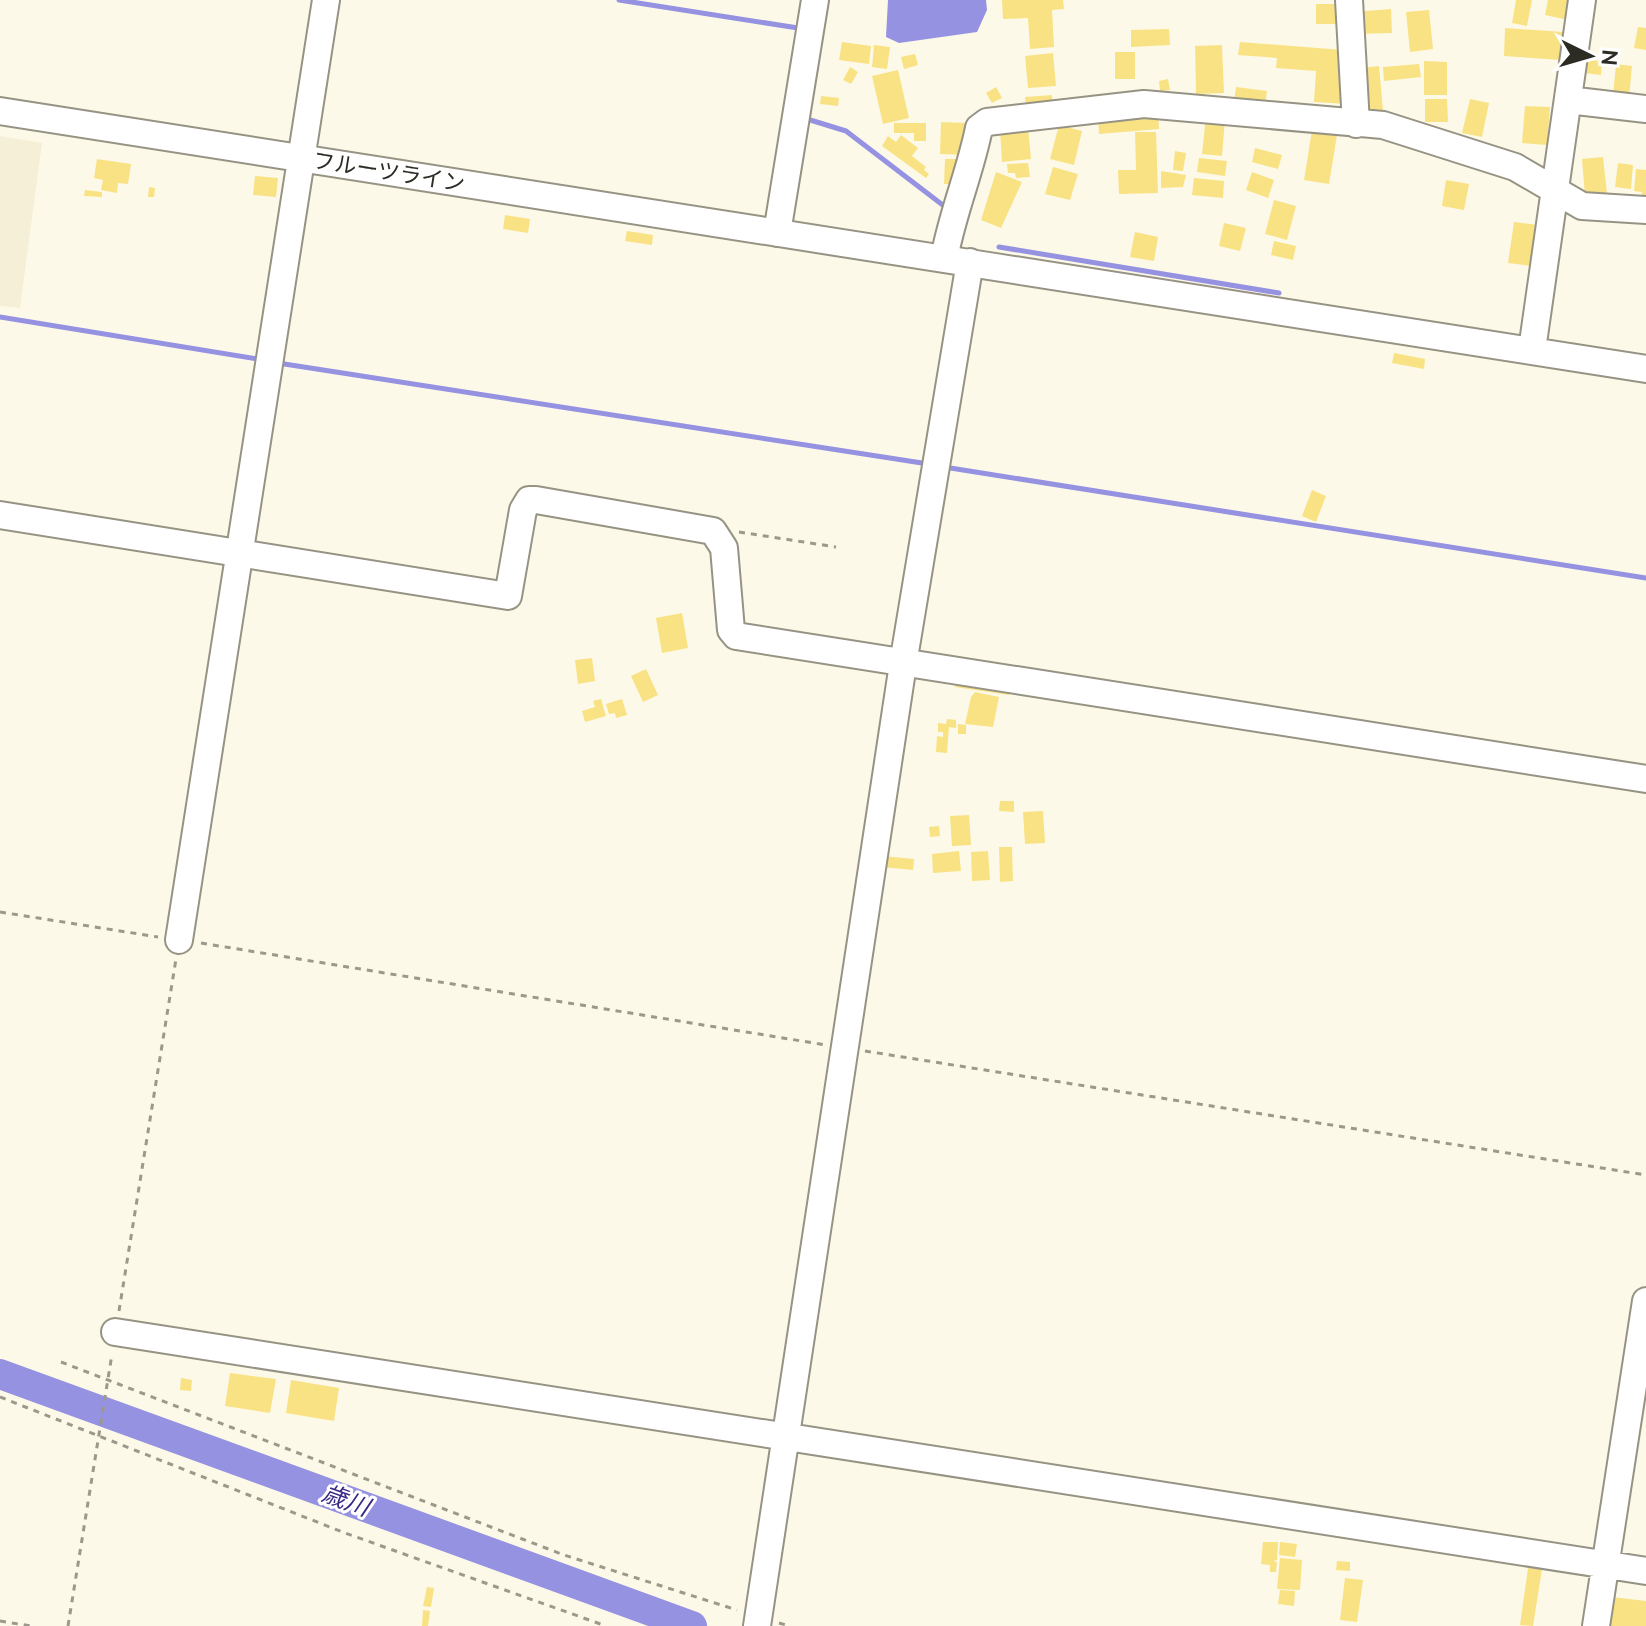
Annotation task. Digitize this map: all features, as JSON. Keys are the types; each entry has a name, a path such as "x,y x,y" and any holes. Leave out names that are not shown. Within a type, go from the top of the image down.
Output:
{"street":[{"path":"179,940 326,0"},
{"path":"777,233 815,0"},
{"path":"1349,0 1356,124"},
{"path":"1532,350 1582,0"},
{"path":"1568,100 1646,109"},
{"path":"758,1622 903,664 957,260 951,222 970,170 979,128 987,122 1144,104 1383,125 1504,163 1541,180 1582,206 1646,210"},
{"name":"フルーツライン","path":"0,111 1646,369"},
{"path":"0,515 508,596 523,510 529,500 705,529 717,536 724,548 731,630 736,636 1646,779"},
{"path":"1596,1626 1646,1301"},
{"path":"115,1332 1646,1571"}],"path":[{"path":"717,536 728,530 836,547"},
{"path":"0,912 1646,1175"},
{"path":"68,1626 179,940"},
{"path":"61,1362 564,1555 758,1622 790,1626"},
{"path":"0,1397 345,1533 606,1626"},
{"path":"0,1621 31,1626"}],"shaded area":[{"path":"888,0 986,0 987,10 977,32 899,43 886,37"},
{"path":"0,136 42,143 20,308 0,306"}],"building":[{"path":"1002,0 1063,0 1064,9 1052,10 1054,47 1030,49 1028,18 1003,19"},
{"path":"1516,0 1532,0 1527,26 1512,23"},
{"path":"1548,0 1572,0 1568,20 1545,15"},
{"path":"1316,4 1338,4 1338,24 1316,24"},
{"path":"1391,9 1392,33 1354,34 1353,12"},
{"path":"1429,10 1433,49 1410,52 1406,12"},
{"path":"1638,27 1646,28 1646,50 1634,48"},
{"path":"1505,28 1563,32 1561,60 1504,56"},
{"path":"1169,29 1170,45 1131,47 1131,30"},
{"path":"842,42 871,46 869,64 839,60"},
{"path":"1240,42 1343,50 1347,104 1314,102 1316,71 1276,68 1277,58 1238,55"},
{"path":"874,45 890,47 887,69 872,67"},
{"path":"1222,45 1224,93 1196,94 1195,46"},
{"path":"1115,52 1135,52 1135,79 1115,79"},
{"path":"1053,53 1056,86 1028,88 1025,56"},
{"path":"915,54 918,65 904,69 901,57"},
{"path":"1585,60 1602,61 1601,75 1584,73"},
{"path":"1424,61 1447,62 1447,95 1424,95"},
{"path":"1419,64 1421,77 1384,81 1383,67"},
{"path":"1616,64 1632,66 1629,98 1613,97"},
{"path":"1379,66 1383,110 1364,111 1361,68"},
{"path":"850,67 858,72 851,84 843,80"},
{"path":"898,70 909,118 883,124 872,76"},
{"path":"1168,79 1170,90 1160,91 1159,81"},
{"path":"996,87 1002,98 992,103 986,93"},
{"path":"1236,87 1267,91 1265,105 1234,102"},
{"path":"1052,95 1053,106 1026,109 1025,97"},
{"path":"821,96 839,98 838,106 820,104"},
{"path":"1425,99 1447,99 1448,122 1425,122"},
{"path":"1470,99 1489,103 1482,137 1462,133"},
{"path":"1525,106 1550,107 1547,145 1522,143"},
{"path":"1158,111 1159,129 1099,134 1098,117"},
{"path":"1206,116 1225,119 1222,156 1202,154"},
{"path":"941,122 967,123 966,155 940,154"},
{"path":"894,123 926,123 926,141 914,141 914,133 894,133"},
{"path":"1059,125 1082,131 1074,165 1050,159"},
{"path":"1028,127 1031,159 1002,162 1000,130"},
{"path":"1312,130 1337,135 1329,184 1304,180"},
{"path":"1135,132 1156,132 1158,193 1119,194 1118,170 1136,170"},
{"path":"901,135 918,148 912,156 926,167 924,170 929,174 926,178 882,146 888,136 896,142"},
{"path":"1255,148 1282,155 1278,169 1252,162"},
{"path":"1175,151 1186,153 1183,171 1173,170"},
{"path":"1603,157 1607,194 1585,196 1582,159"},
{"path":"1199,158 1227,161 1225,176 1197,172"},
{"path":"97,159 131,164 128,184 118,183 117,193 101,190 103,180 94,178"},
{"path":"945,159 963,159 962,184 944,184"},
{"path":"1028,163 1030,177 1016,178 1015,173 1008,173 1007,164"},
{"path":"1618,163 1633,165 1631,189 1615,187"},
{"path":"1053,167 1078,174 1070,200 1045,194"},
{"path":"1636,169 1646,170 1646,198 1641,197 1642,192 1634,191"},
{"path":"1161,171 1186,175 1183,187 1161,188"},
{"path":"996,172 1022,182 1001,228 981,220"},
{"path":"1252,172 1274,180 1268,198 1246,190"},
{"path":"255,176 278,178 276,197 253,195"},
{"path":"1194,178 1224,181 1223,198 1192,195"},
{"path":"1446,180 1469,184 1464,210 1442,206"},
{"path":"149,187 155,188 154,197 148,197"},
{"path":"85,190 102,192 102,197 84,196"},
{"path":"1274,200 1296,206 1287,240 1265,234"},
{"path":"505,215 530,219 528,233 503,229"},
{"path":"1514,222 1539,225 1533,266 1508,263"},
{"path":"1224,223 1246,228 1240,251 1219,246"},
{"path":"627,231 653,235 652,245 625,241"},
{"path":"1135,232 1158,237 1154,261 1130,257"},
{"path":"1274,241 1296,246 1293,260 1271,255"},
{"path":"1394,353 1425,359 1424,369 1392,363"},
{"path":"1312,490 1326,496 1316,522 1302,516"},
{"path":"682,613 688,648 662,653 656,618"},
{"path":"592,658 595,681 578,684 575,660"},
{"path":"646,669 658,695 643,702 631,676"},
{"path":"957,677 1010,684 1009,695 955,687"},
{"path":"975,692 999,697 993,727 965,724"},
{"path":"601,699 606,716 585,722 582,711 595,707 593,701"},
{"path":"622,699 627,715 616,718 615,713 609,714 606,704"},
{"path":"947,719 956,720 956,728 949,727 947,753 936,752 937,736 943,737 943,732 938,732 938,723 946,724"},
{"path":"958,724 966,725 966,734 958,734"},
{"path":"1000,801 1014,801 1014,812 999,811"},
{"path":"1043,811 1045,843 1025,844 1023,812"},
{"path":"969,815 971,845 952,846 950,816"},
{"path":"939,826 940,836 930,837 929,827"},
{"path":"999,847 1012,847 1013,881 1000,882"},
{"path":"959,851 961,871 933,873 932,854"},
{"path":"988,851 990,880 972,881 971,852"},
{"path":"883,856 914,859 913,870 882,867"},
{"path":"230,1373 276,1379 270,1413 225,1406"},
{"path":"181,1378 192,1380 191,1391 180,1390"},
{"path":"291,1380 339,1388 334,1421 286,1413"},
{"path":"1263,1542 1278,1542 1277,1560 1273,1561 1277,1562 1276,1572 1270,1572 1270,1565 1261,1564"},
{"path":"1280,1542 1297,1544 1295,1557 1279,1555"},
{"path":"1280,1558 1302,1560 1300,1590 1277,1589"},
{"path":"1337,1561 1350,1562 1350,1571 1336,1570"},
{"path":"1528,1568 1542,1569 1533,1626 1520,1625"},
{"path":"1345,1578 1363,1580 1357,1622 1340,1620"},
{"path":"427,1587 434,1588 431,1607 423,1606"},
{"path":"1280,1590 1295,1591 1294,1606 1278,1604"},
{"path":"1612,1597 1646,1601 1646,1626 1608,1626"},
{"path":"423,1610 430,1611 428,1626 422,1626"}],"waterway":[{"path":"619,0 798,28"},
{"path":"807,119 846,131 944,206"},
{"path":"999,247 1279,293"},
{"path":"0,317 257,359"},
{"path":"278,363 922,463"},
{"path":"944,467 1646,578"},
{"name":"歳川","path":"0,1374 692,1626"}]}
